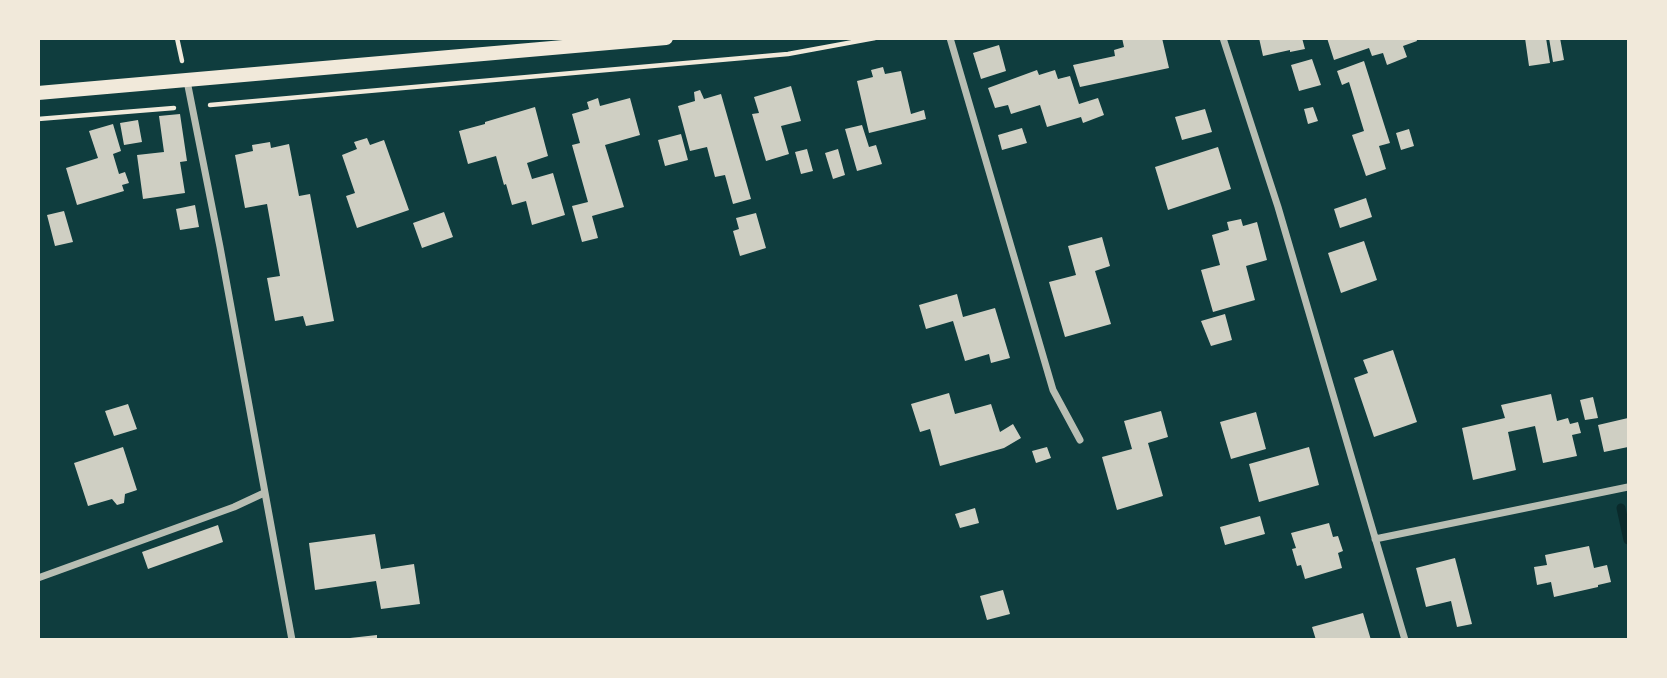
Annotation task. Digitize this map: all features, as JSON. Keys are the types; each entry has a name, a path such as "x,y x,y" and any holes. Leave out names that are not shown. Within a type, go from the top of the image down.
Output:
{"main road":[{"path":"38,93 666,38"}],"street":[{"path":"950,38 1053,390 1080,440"},
{"path":"1223,38 1278,207 1405,639"},
{"path":"187,81 292,639"},
{"path":"1375,539 1629,487"},
{"path":"38,578 234,507 264,493"}],"path":[{"path":"38,119 788,54 875,38"}],"building":[{"path":"1122,38 1162,38 1169,68 1080,87 1073,65 1115,56 1114,50 1124,47"},
{"path":"1259,38 1302,38 1305,49 1263,56"},
{"path":"1327,38 1416,38 1417,41 1403,46 1407,57 1387,65 1383,53 1372,56 1369,48 1334,60"},
{"path":"1525,38 1546,38 1550,63 1529,66"},
{"path":"1549,38 1560,38 1564,60 1553,62"},
{"path":"999,45 1006,71 981,79 973,53"},
{"path":"1312,59 1321,85 1299,91 1291,65"},
{"path":"1364,61 1390,143 1379,146 1386,169 1366,176 1352,135 1364,131 1349,82 1342,85 1337,71"},
{"path":"883,67 885,74 901,71 911,114 924,110 926,119 869,133 857,81 873,77 871,70"},
{"path":"1037,70 1039,75 1055,70 1058,79 1070,76 1079,104 1098,98 1104,115 1083,123 1081,117 1047,127 1040,105 1011,114 1008,105 995,108 988,88"},
{"path":"791,86 801,121 781,126 789,154 766,161 752,114 759,113 754,97"},
{"path":"700,90 704,99 721,94 751,199 733,204 725,175 715,177 707,147 690,151 678,106 695,101 694,92"},
{"path":"598,98 600,106 630,98 640,135 605,145 624,207 592,216 598,238 582,242 572,206 588,202 572,145 580,143 572,114 589,109 587,102"},
{"path":"535,107 548,156 527,163 532,179 553,173 565,215 532,225 526,201 512,205 496,156 468,164 459,131"},
{"path":"1313,107 1318,121 1308,124 1304,109"},
{"path":"1205,109 1212,132 1182,140 1175,117"},
{"path":"180,114 187,161 180,162 185,193 143,199 137,155 164,152 159,116"},
{"path":"138,120 142,142 124,145 120,123"},
{"path":"113,124 121,151 113,154 119,174 125,172 129,183 122,185 124,191 77,205 66,168 98,158 89,131"},
{"path":"862,125 869,147 876,145 882,164 857,171 845,129"},
{"path":"1022,128 1027,143 1002,150 998,135"},
{"path":"1409,129 1414,146 1401,150 1396,133"},
{"path":"681,134 688,160 665,166 658,140"},
{"path":"367,138 370,145 384,140 409,210 357,228 346,196 355,193 342,155 357,149 354,142"},
{"path":"270,142 271,148 289,144 299,196 310,194 334,321 306,326 303,316 275,321 267,278 280,276 267,204 245,208 235,155 253,151 252,145"},
{"path":"1218,147 1231,189 1168,210 1155,167"},
{"path":"807,149 813,171 801,174 795,152"},
{"path":"838,149 845,175 833,179 825,153"},
{"path":"1366,198 1372,217 1340,228 1334,209"},
{"path":"195,205 199,227 180,230 176,209"},
{"path":"64,211 73,242 55,246 47,215"},
{"path":"444,212 453,237 422,248 413,223"},
{"path":"756,213 766,248 740,256 733,231 739,229 736,218"},
{"path":"1241,219 1243,226 1257,222 1267,260 1246,266 1255,300 1213,312 1201,270 1220,265 1212,235 1229,230 1227,222"},
{"path":"1102,237 1110,266 1095,271 1111,324 1065,337 1049,282 1076,275 1068,246"},
{"path":"1364,241 1377,280 1341,293 1328,253"},
{"path":"957,294 963,317 995,308 1010,358 991,363 989,354 965,361 953,321 926,329 919,305"},
{"path":"1225,314 1232,340 1211,346 1201,321"},
{"path":"1393,350 1417,422 1374,437 1354,378 1368,373 1363,360"},
{"path":"949,393 955,414 991,404 1000,432 1013,424 1021,438 1004,448 940,466 930,429 920,432 911,404"},
{"path":"1551,394 1557,421 1568,418 1570,424 1578,422 1581,433 1572,435 1577,456 1543,463 1535,426 1508,432 1516,470 1473,480 1462,428 1505,418 1501,405"},
{"path":"1593,397 1598,418 1585,420 1580,400"},
{"path":"128,404 137,429 114,436 105,411"},
{"path":"1161,411 1168,437 1148,443 1163,496 1117,510 1102,457 1132,449 1124,421"},
{"path":"1256,412 1266,449 1231,459 1220,422"},
{"path":"1628,418 1628,447 1604,452 1598,425"},
{"path":"123,447 137,490 125,494 124,503 117,505 112,499 88,506 74,463"},
{"path":"1047,447 1051,458 1036,463 1032,451"},
{"path":"1309,447 1319,485 1259,502 1249,464"},
{"path":"975,508 979,523 960,528 955,514"},
{"path":"1260,516 1265,534 1225,545 1220,527"},
{"path":"1329,523 1333,537 1338,536 1343,551 1338,553 1342,568 1305,579 1301,565 1297,566 1292,549 1296,548 1291,533"},
{"path":"218,525 223,542 148,569 142,552"},
{"path":"375,534 381,569 414,564 420,604 381,609 376,581 315,590 309,543"},
{"path":"1589,546 1594,568 1607,565 1611,582 1554,597 1551,582 1537,585 1534,567 1547,565 1545,555"},
{"path":"1455,558 1472,624 1457,627 1451,601 1426,607 1416,568"},
{"path":"1003,590 1010,614 987,620 980,596"},
{"path":"1363,613 1371,640 1316,640 1312,627"},
{"path":"377,635 377,640 350,640 350,638"}],"waterway":[{"path":"1621,508 1628,540"}]}
